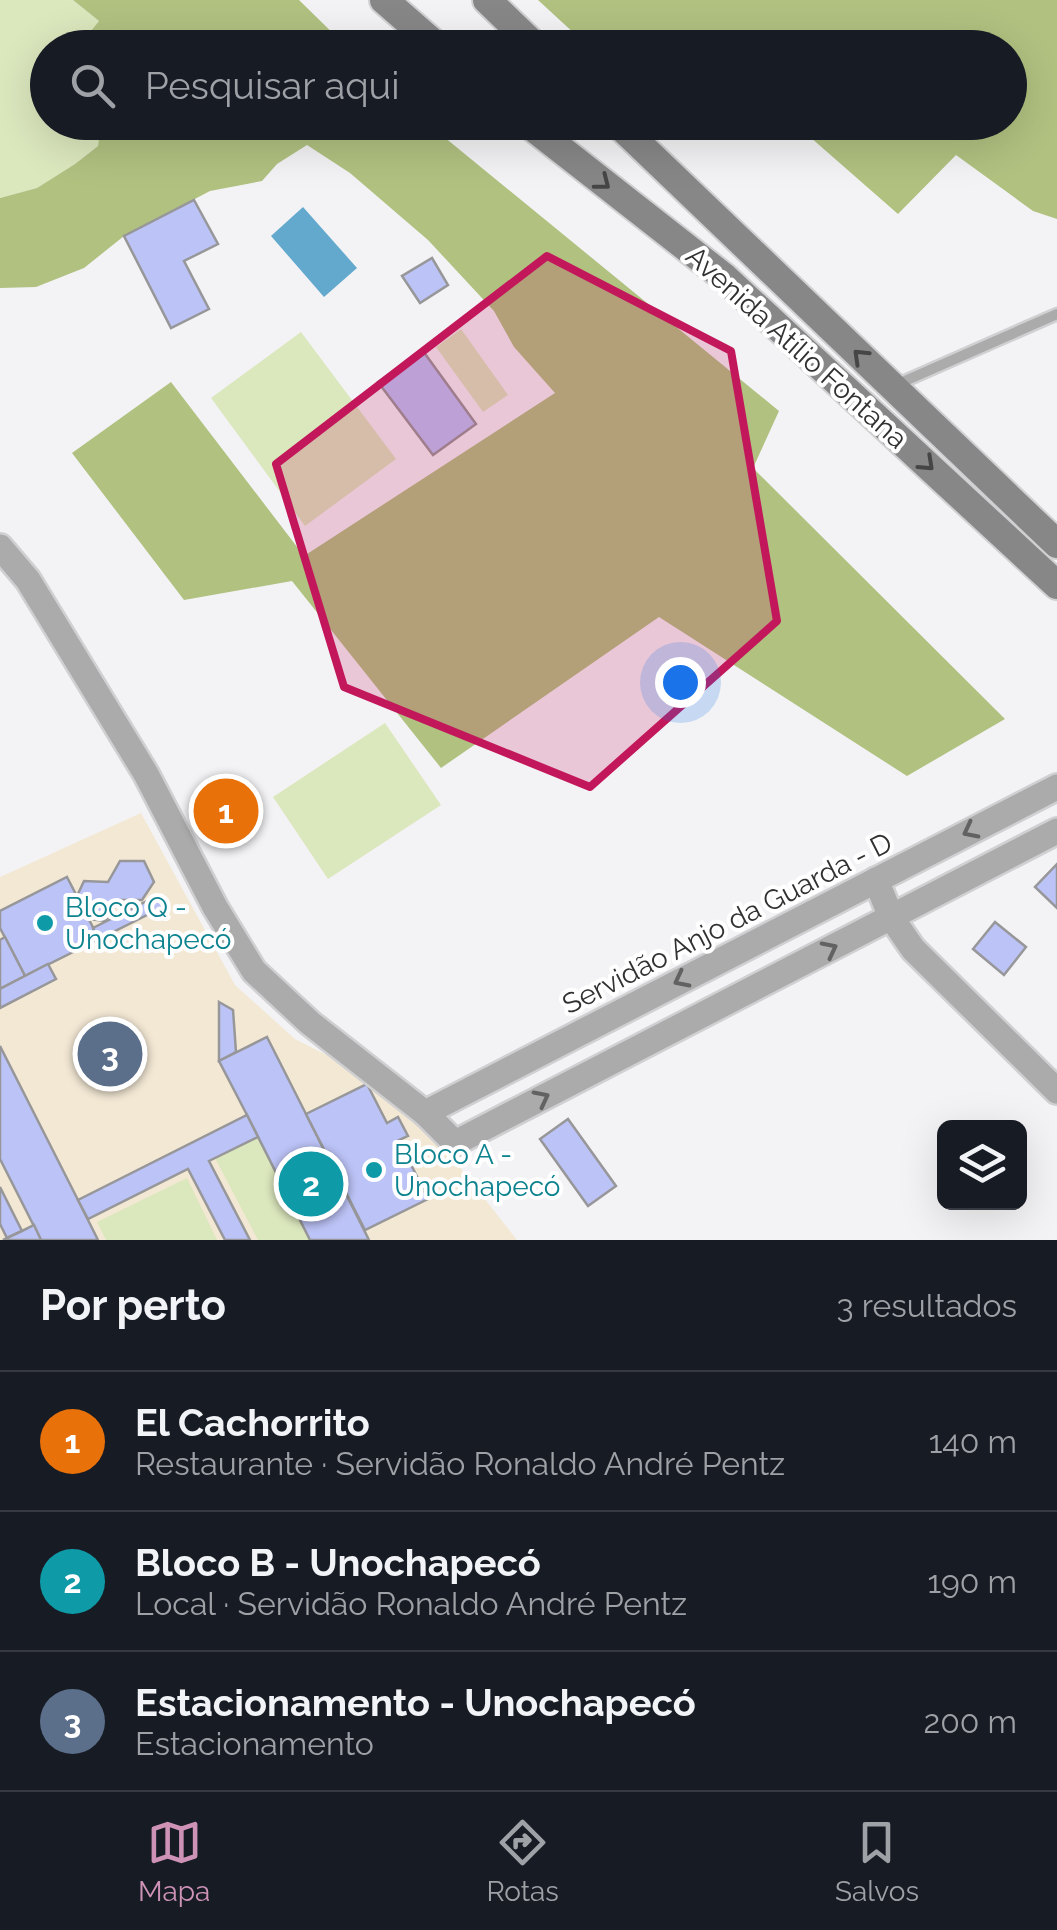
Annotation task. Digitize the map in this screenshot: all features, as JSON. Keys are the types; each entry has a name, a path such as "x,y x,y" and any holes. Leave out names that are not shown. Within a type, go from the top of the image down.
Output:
{"main road":[{"path":"384,0 418,30"},
{"path":"487,0 518,30"},
{"name":"Avenida Atílio Fontana","path":"549,140 724,277 1057,584"},
{"name":"Avenida Atílio Fontana","path":"635,140 1057,544"}],"street":[{"path":"0,547 28,580 146,774 215,907 254,971 282,999 425,1113 455,1142 1057,832"},
{"name":"Servidão Anjo da Guarda - D","path":"425,1113 1057,787"},
{"path":"876,880 891,917 913,950 1057,1091"},
{"path":"736,952 756,987"}],"lane":[{"path":"892,386 1057,314"}],"highlighted area":[{"path":"547,256 731,351 777,621 590,787 344,687 276,464"}],"shaded area":[{"path":"141,813 235,985 295,1039 370,1077 426,1124 517,1240 0,1240 0,877"}],"green space":[{"path":"0,0 73,0 99,21 92,30 30,30 30,140 99,140 98,146 37,188 0,198"},
{"path":"73,0 299,0 330,30 92,30 99,21"},
{"path":"538,0 1057,0 1057,219 1033,211 956,155 898,214 813,140 1027,140 1027,30 571,30"},
{"path":"99,140 448,140 779,411 753,468 1005,719 907,776 659,617 441,768 292,581 184,600 72,453 171,382 304,556 555,393 514,347 494,311 428,240 350,173 307,145 277,164 262,181 210,191 124,236 84,268 36,287 0,288 0,198 37,188 98,146"},
{"path":"461,329 508,395 483,412 436,347"},
{"path":"301,332 396,459 305,526 211,398"},
{"path":"385,723 441,805 328,879 273,797"},
{"path":"258,1137 310,1240 258,1240 215,1158"},
{"path":"187,1178 217,1240 106,1240 97,1222"}],"water":[{"path":"303,207 357,268 324,297 271,236"}],"building":[{"path":"194,200 218,244 184,261 209,309 171,328 124,236"},
{"path":"432,258 448,285 420,303 402,276"},
{"path":"423,351 476,424 433,455 378,382"},
{"path":"120,861 144,861 154,882 142,900 120,900 105,921 89,919 77,896 84,881 108,882"},
{"path":"1057,864 1057,908 1035,887"},
{"name":"Bloco Q - Unochapecó","path":"67,877 99,939 25,976 0,928 0,911"},
{"path":"159,895 165,906 99,939 93,928"},
{"path":"995,922 1026,947 1004,975 973,949"},
{"path":"5,937 25,976 0,989 0,940"},
{"path":"48,964 56,979 0,1008 0,989"},
{"path":"219,1002 233,1010 236,1052 219,1061"},
{"path":"267,1037 369,1240 310,1240 219,1061"},
{"path":"0,1046 98,1240 41,1240 0,1159"},
{"name":"Bloco A - Unochapecó","path":"367,1084 387,1123 398,1117 408,1136 399,1140 428,1199 365,1230 306,1114"},
{"path":"247,1115 258,1137 209,1161 250,1240 225,1240 188,1169 88,1219 78,1200"},
{"path":"568,1119 616,1186 588,1206 540,1139"},
{"path":"0,1187 22,1231 7,1238 0,1224"},
{"path":"34,1225 41,1240 3,1240 22,1231"}],"place":[{"name":"El Cachorrito","path":"226,811"},
{"name":"Bloco Q - Unochapecó","path":"45,923"},
{"name":"Estacionamento - Unochapecó","path":"110,1054"},
{"name":"Bloco A - Unochapecó","path":"374,1170"},
{"name":"Bloco B - Unochapecó","path":"311,1184"}]}
